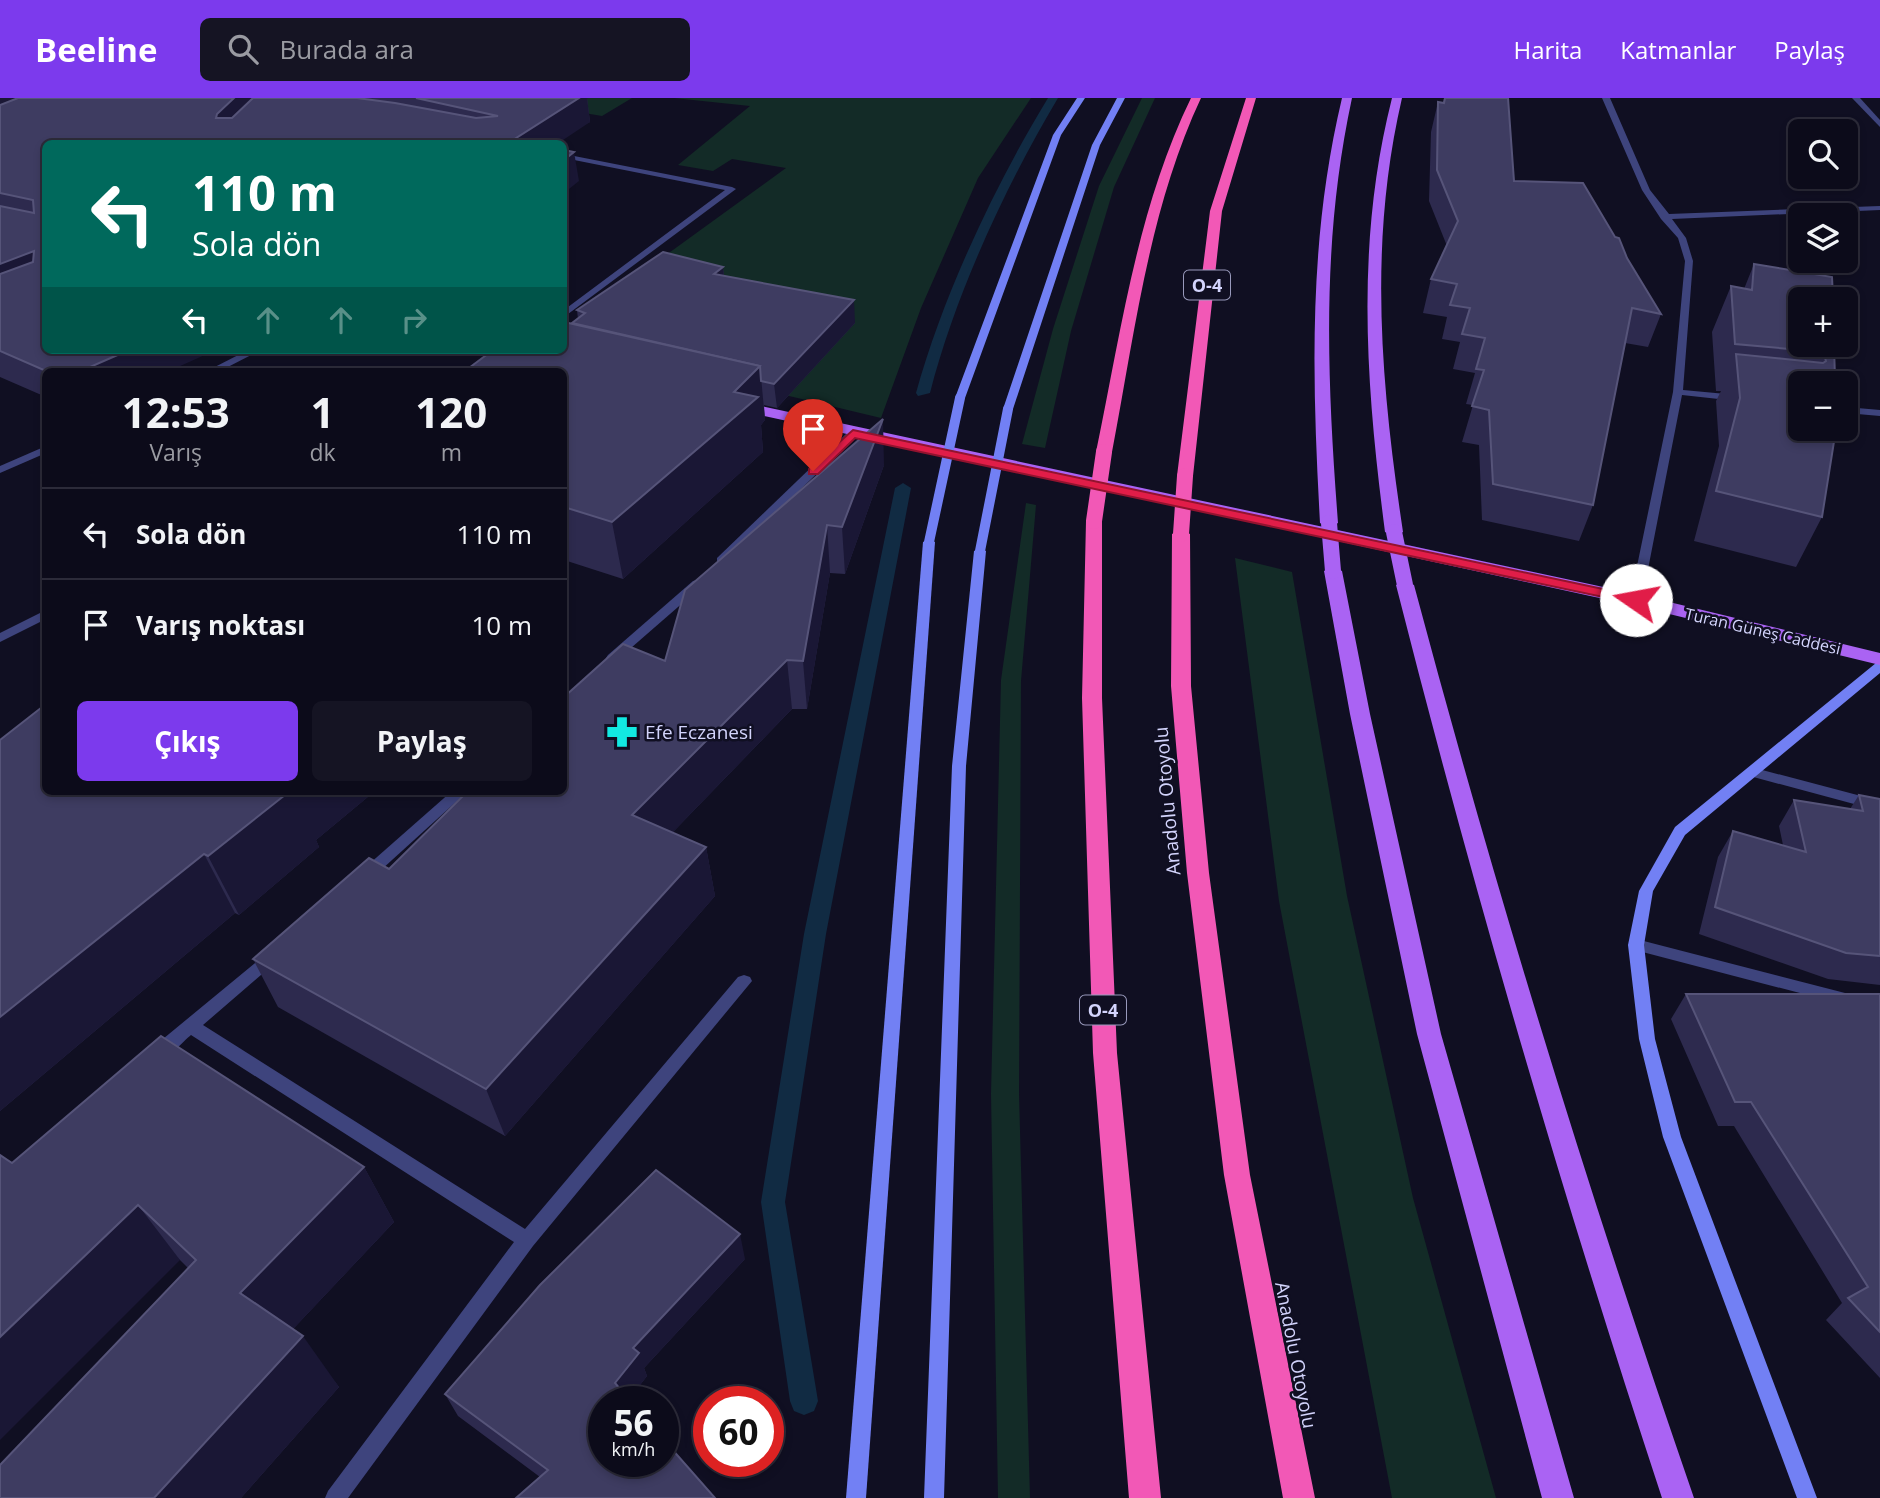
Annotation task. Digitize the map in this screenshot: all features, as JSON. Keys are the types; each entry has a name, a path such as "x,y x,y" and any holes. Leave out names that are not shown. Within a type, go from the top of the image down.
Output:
{"highway":[{"name":"O-4","path":"1145,1498 1105,1053 1093,698 1094,521 1104,452 1152,211 1176,140 1196,98"},
{"name":"Anadolu Otoyolu","path":"1251,98 1216,211 1185,476 1181,534 1181,686 1198,873 1237,1175 1299,1498"}],"main road":[{"path":"1347,98 1337,135 1321,251 1319,370 1333,571 1360,714 1429,1034 1558,1498"},
{"path":"1397,98 1385,151 1376,258 1375,370 1394,532 1440,723 1533,1047 1678,1498"},
{"name":"Turan Güneş Caddesi","path":"721,402 853,433 1636,600 1880,659"}],"street":[{"path":"856,1498 929,542 960,398 1057,135 1080,98"},
{"path":"934,1498 959,766 979,551 1008,409 1096,145 1121,98"},
{"path":"1606,98 1646,190 1682,238 1689,261 1678,392 1636,600"},
{"path":"1856,98 1880,125"},
{"path":"567,157 732,189 567,312"},
{"path":"1664,217 1880,208"},
{"path":"218,368 248,354"},
{"path":"1678,392 1746,399"},
{"path":"1858,411 1880,413"},
{"path":"715,566 853,433"},
{"path":"0,470 42,451"},
{"path":"604,665 705,576"},
{"path":"0,638 42,616"},
{"path":"1807,1498 1672,1137 1647,1039 1636,945 1646,891 1680,831 1880,666"},
{"path":"1752,772 1880,806"},
{"path":"349,889 456,795"},
{"path":"149,1061 288,943"},
{"path":"1636,945 1880,1008"},
{"path":"335,1498 527,1240 744,981"},
{"path":"191,1026 527,1240"}],"green space":[{"path":"494,98 632,98 602,116"},
{"path":"674,98 1031,98 978,178 921,308 881,418 567,343 567,327 786,168 732,159 713,171 678,165 750,106"},
{"path":"1142,98 1155,98 1114,187 1071,331 1045,448 1022,444 1053,329 1099,186"},
{"path":"1026,503 1036,505 1021,681 1019,1094 1030,1498 998,1498 991,1094 1001,680"},
{"path":"1235,558 1292,572 1347,896 1413,1198 1496,1498 1392,1498 1279,901"}],"building":[{"path":"18,98 234,98 216,118 232,118 253,98 357,98 476,118 498,116 416,98 579,98 513,140 42,140 42,354 120,354 88,368 42,369 0,351 0,274 33,262 34,251 0,264 0,206 34,213 33,200 0,193 0,105"},
{"path":"1445,98 1508,98 1514,181 1583,183 1615,237 1619,238 1627,258 1661,314 1632,308 1593,505 1493,484 1489,410 1472,406 1484,370 1476,369 1485,338 1462,334 1470,308 1450,305 1457,284 1431,279 1458,221 1437,170 1438,102 1444,103"},
{"path":"663,252 723,267 714,274 854,300 774,384 761,381 760,366 572,323 585,313 577,310"},
{"path":"1754,264 1788,270 1788,273 1832,277 1832,287 1788,287 1788,349 1735,344 1731,286 1752,290"},
{"path":"567,323 760,366 734,392 758,397 612,522 567,508 567,368 469,368 488,354 567,354"},
{"path":"1736,354 1823,363 1826,361 1825,357 1834,357 1835,371 1788,371 1788,441 1834,441 1822,517 1716,491 1740,398"},
{"path":"883,419 842,527 827,525 803,661 787,660 632,815 706,847 486,1089 253,959 369,858 389,869 464,795 567,795 567,694 623,644 665,661 685,590"},
{"path":"42,707 42,795 285,795 208,856 204,854 0,1017 0,740"},
{"path":"1859,795 1880,799 1880,956 1846,953 1715,907 1733,831 1806,852 1794,800 1863,811"},
{"path":"1686,994 1880,994 1880,1332 1848,1298 1868,1287 1751,1102 1735,1102"},
{"path":"161,1036 364,1167 240,1293 303,1336 154,1498 0,1498 0,1465 196,1260 138,1205 0,1337 0,1155 12,1163"},
{"path":"656,1170 740,1234 633,1348 639,1353 615,1383 618,1386 588,1386 588,1477 679,1477 679,1457 693,1473 693,1477 696,1477 715,1498 516,1498 548,1470 445,1394 540,1285"}],"waterway":[{"path":"923,393 940,339 992,214 1026,144 1053,98"},
{"path":"804,1401 773,1202 815,934 903,488"}],"place":[{"name":"Efe Eczanesi","path":"622,732"}],"route":[{"path":"813,471 853,433 1636,600"}]}
